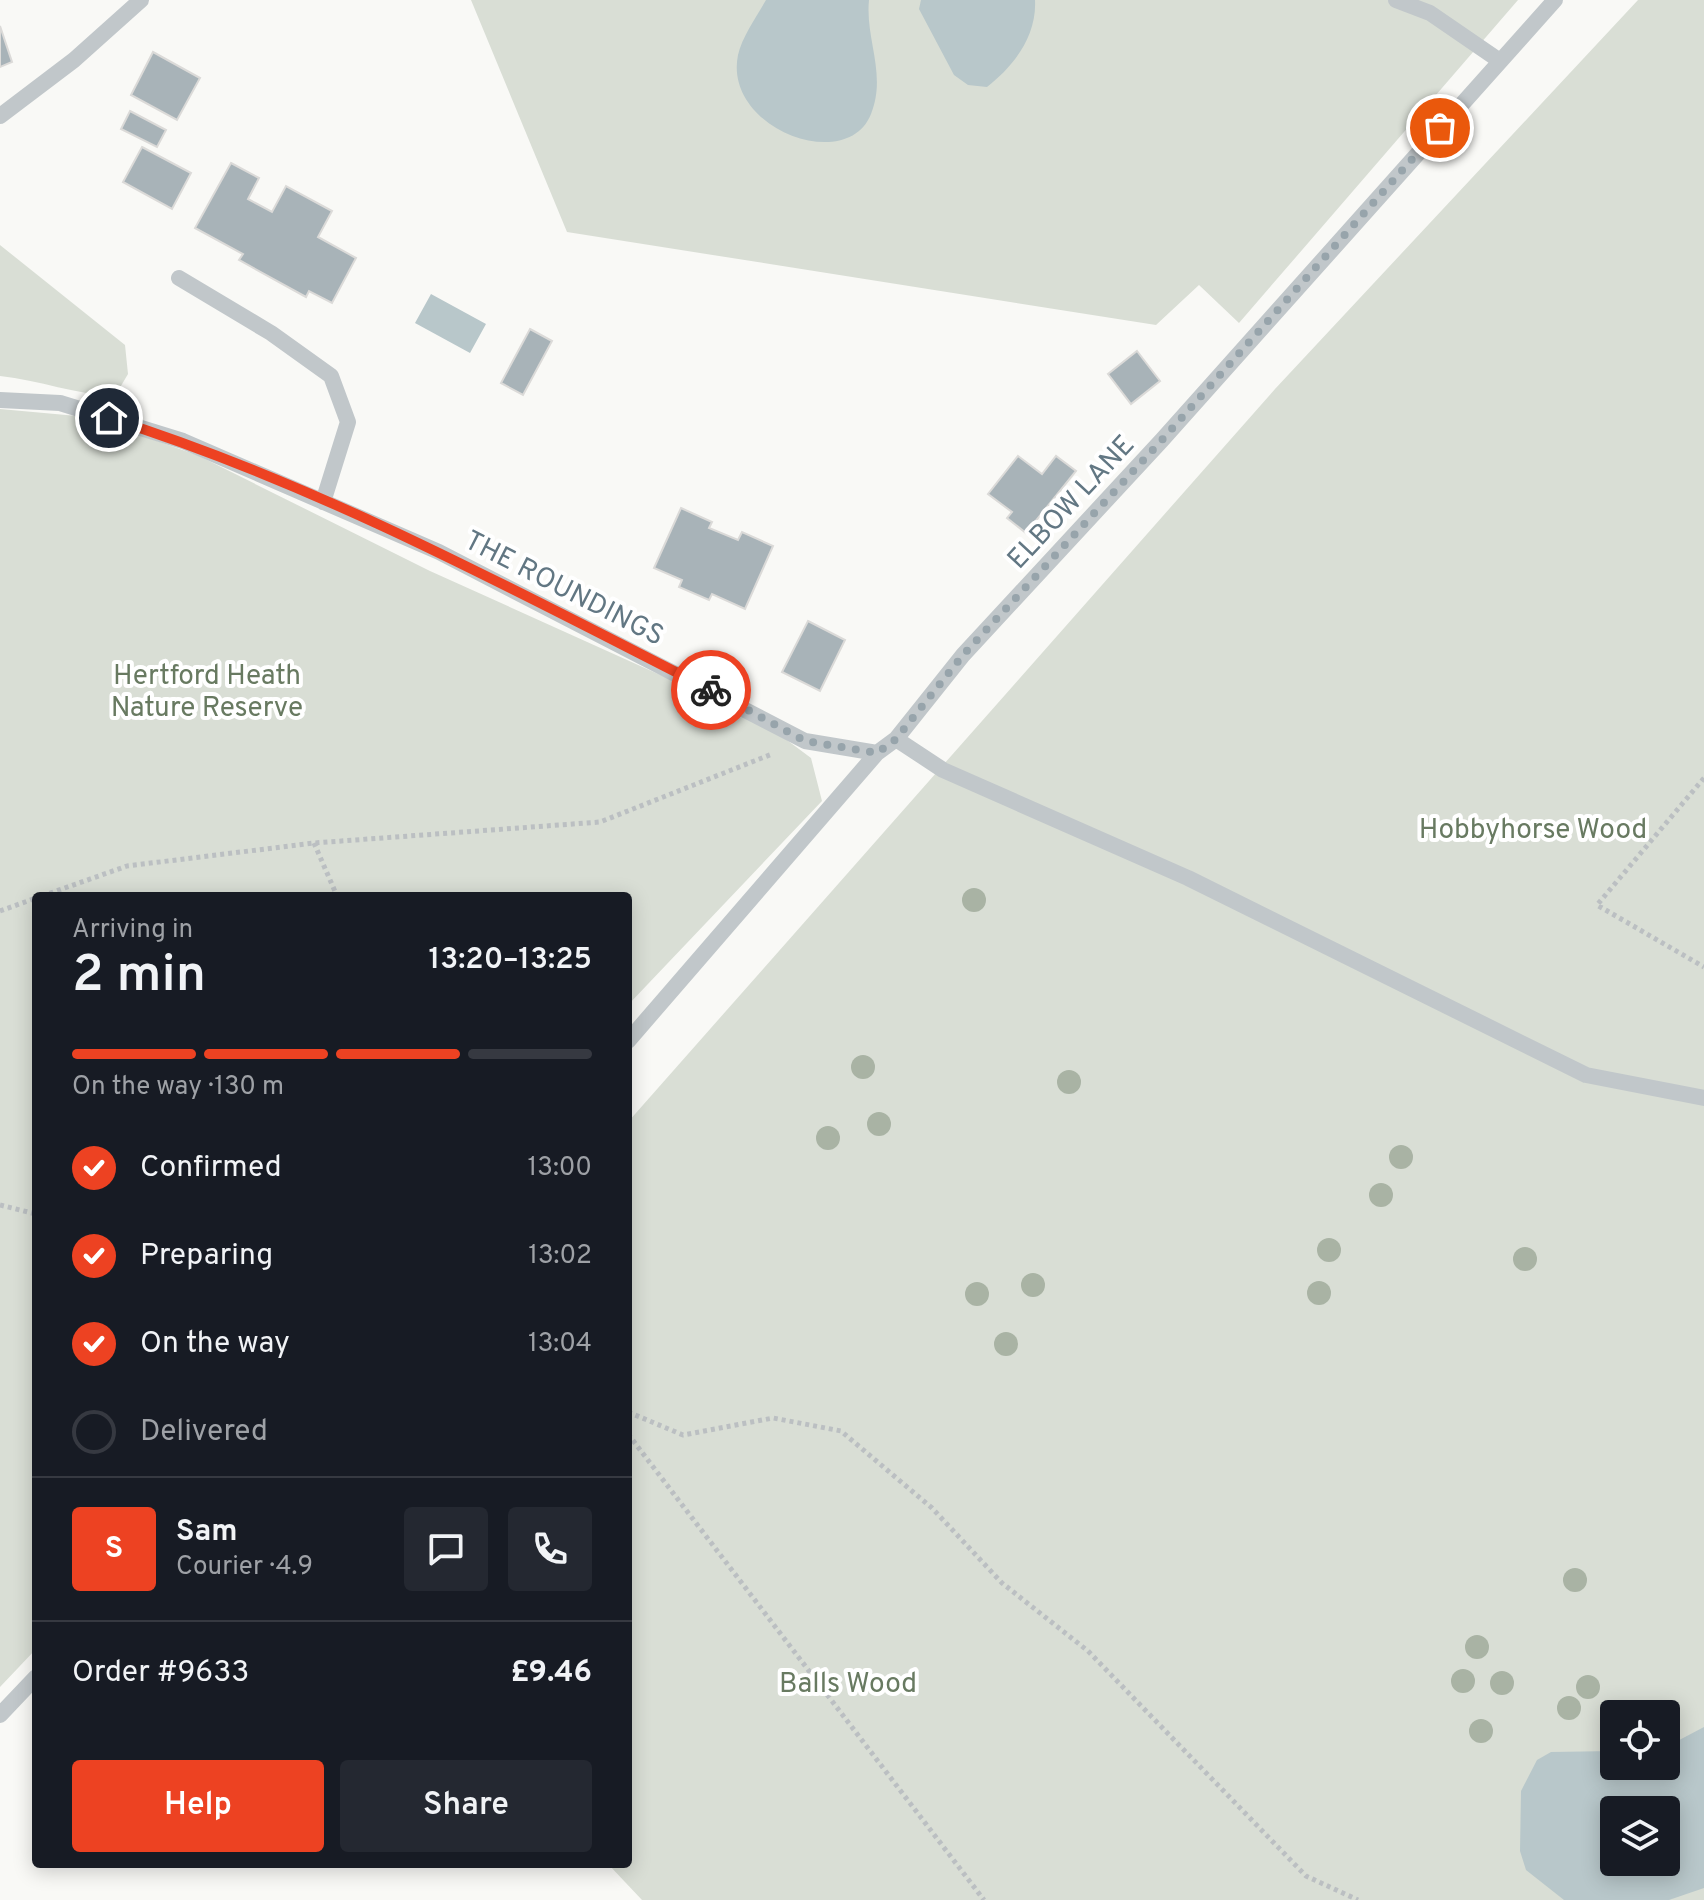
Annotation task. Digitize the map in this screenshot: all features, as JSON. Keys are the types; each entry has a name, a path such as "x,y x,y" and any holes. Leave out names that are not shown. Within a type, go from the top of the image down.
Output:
{"lane":[{"path":"0,116 74,60 141,0"},
{"path":"1396,0 1430,13 1500,61"},
{"name":"ELBOW LANE","path":"632,1036 877,753 896,739 963,655 1162,440 1555,0"},
{"path":"179,278 271,333 331,376 348,422 323,502"},
{"name":"THE ROUNDINGS","path":"0,400 60,403 183,441 439,552 805,741 877,753"},
{"path":"896,739 943,770 1188,878 1586,1075 1704,1098"},
{"path":"0,1715 32,1681"}],"path":[{"path":"53,892 127,866 314,843 600,822 805,741"},
{"path":"1704,778 1597,905 1704,967"},
{"path":"314,843 335,892"},
{"path":"0,911 32,899"},
{"path":"0,1205 32,1213"},
{"path":"632,1414 683,1435 773,1418 841,1431 932,1508 1002,1583 1088,1651 1306,1876 1358,1900"},
{"path":"632,1439 984,1900"}],"green space":[{"path":"471,0 1518,0 1239,323 1199,285 1156,325 567,232"},
{"path":"1638,0 1704,0 1704,1900 642,1900 612,1868 632,1868 632,1117 1275,389"},
{"path":"0,245 125,345 128,374 115,396 0,376"},
{"name":"Hertford Heath Nature Reserve","path":"0,409 88,417 197,455 430,571 760,720 811,758 822,801 632,1001 632,892 32,892 32,1653 0,1687"}],"shaded area":[{"path":"766,0 869,0 877,85 871,114 858,132 838,141 814,141 790,135 767,122 749,104 738,81 738,55"},
{"path":"921,0 1035,0 1035,13 1028,38 1006,70 987,87 968,85 954,75 919,9"},
{"path":"431,294 486,324 470,353 415,323"},
{"path":"1704,1727 1704,1888 1669,1900 1564,1900 1526,1870 1520,1851 1521,1791 1537,1760 1551,1752 1600,1751 1600,1780 1680,1780 1680,1740"}],"building":[{"path":"0,26 12,62 0,67"},
{"path":"153,52 200,78 177,120 131,95"},
{"path":"130,111 166,130 157,147 121,129"},
{"path":"142,147 191,173 172,209 123,182"},
{"path":"231,163 259,178 248,199 272,212 286,186 332,211 318,237 356,258 332,303 309,291 306,297 239,260 243,254 195,228"},
{"path":"530,329 552,341 523,395 501,383"},
{"path":"1137,351 1160,381 1131,404 1108,374"},
{"path":"1018,456 1042,474 1056,456 1076,471 1026,533 1007,518 1012,512 988,494"},
{"path":"681,508 712,522 709,528 738,540 742,532 773,546 745,609 712,594 709,600 679,587 682,580 654,568"},
{"path":"808,621 845,640 820,691 782,672"}],"way so far":[{"path":"711,690 805,741 877,753 896,739 963,655 1162,440 1440,128"}],"route":[{"path":"109,418 183,441 439,552 711,690"}],"park label":[{"name":"Hobbyhorse Wood","path":"1533,828"},
{"name":"Balls Wood","path":"848,1682"}]}
